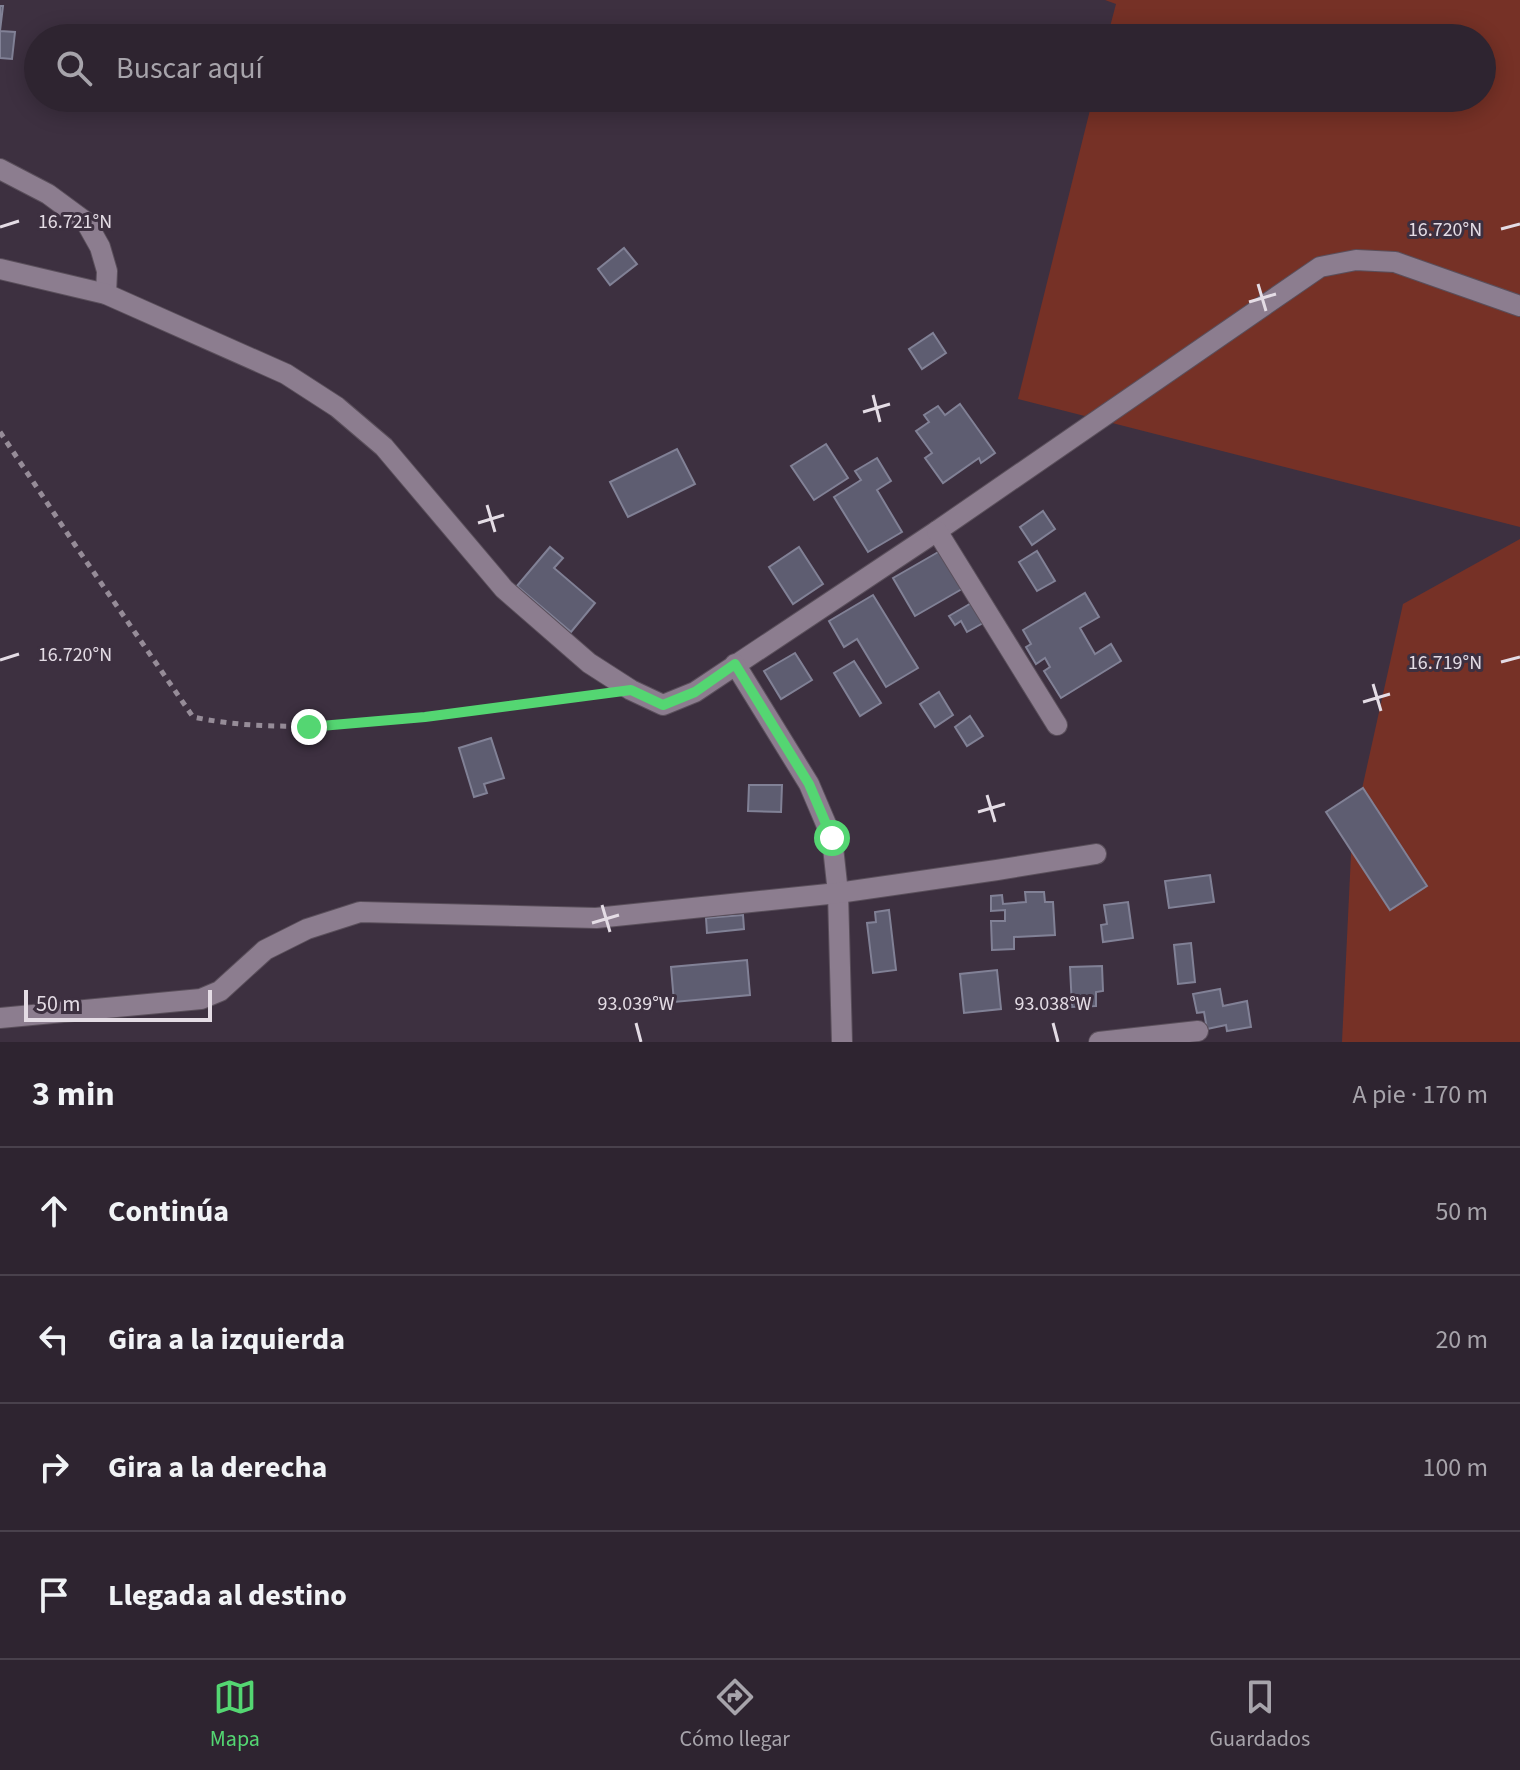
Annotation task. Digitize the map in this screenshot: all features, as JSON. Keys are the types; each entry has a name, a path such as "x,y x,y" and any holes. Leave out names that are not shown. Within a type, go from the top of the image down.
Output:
{"street":[{"path":"0,169 48,194 86,222 100,247 107,271 106,294"},
{"path":"0,269 106,294 286,374 337,407 384,447 504,589 589,663 631,690 663,705 695,692 937,531 1320,267 1356,260 1395,262 1520,306"},
{"path":"937,531 1057,725"},
{"path":"735,664 809,784 832,838 838,893 842,1042"},
{"path":"0,1018 201,999 220,991 265,950 307,929 360,912 596,918 838,893 1096,854"},
{"path":"1099,1042 1198,1031"}],"path":[{"path":"0,432 193,717 226,724 309,727 425,717 631,690"}],"shaded area":[{"path":"1105,0 1520,0 1520,527 1018,399 1090,112 1496,112 1496,24 1111,24 1116,4"},
{"path":"1520,539 1520,1042 1342,1042 1352,834 1403,604"}],"building":[{"path":"0,31 15,32 12,59 0,58"},
{"path":"624,248 637,264 610,285 598,269"},
{"path":"933,333 946,353 922,369 909,349"},
{"path":"960,404 995,453 981,463 979,458 943,483 925,458 932,453 916,431 929,422 924,415 938,406 945,415"},
{"path":"826,444 848,478 814,500 791,466"},
{"path":"677,449 695,484 628,517 610,482"},
{"path":"877,458 891,481 877,490 902,532 868,552 834,497 861,480 855,471"},
{"path":"1043,511 1055,529 1032,545 1020,527"},
{"path":"550,547 563,558 554,568 595,603 571,632 517,586"},
{"path":"799,547 823,584 793,604 769,567"},
{"path":"940,551 962,589 915,616 893,578"},
{"path":"1037,551 1055,581 1037,591 1019,562"},
{"path":"1085,593 1099,617 1080,628 1095,654 1111,644 1121,661 1061,698 1044,671 1050,667 1045,658 1036,664 1026,647 1031,644 1023,630"},
{"path":"873,595 918,668 886,687 857,639 844,647 829,621"},
{"path":"973,602 985,622 967,632 961,621 955,625 949,616"},
{"path":"795,653 812,680 781,699 764,671"},
{"path":"854,661 881,703 860,716 834,673"},
{"path":"939,692 953,715 935,727 920,704"},
{"path":"970,716 983,736 967,746 955,727"},
{"path":"491,738 504,778 484,784 487,793 474,797 459,748"},
{"path":"749,785 782,785 781,812 748,811"},
{"path":"1363,788 1427,886 1390,910 1326,812"},
{"path":"1210,875 1214,902 1169,908 1165,881"},
{"path":"1025,892 1044,892 1045,902 1053,902 1055,935 1014,937 1014,949 992,950 991,921 1005,921 1005,910 991,911 991,896 1002,895 1003,904 1026,902"},
{"path":"1128,902 1133,938 1103,942 1101,925 1107,924 1104,905"},
{"path":"889,910 896,970 873,973 867,923 876,922 875,912"},
{"path":"743,915 744,929 707,933 706,918"},
{"path":"1191,943 1195,982 1178,984 1174,945"},
{"path":"747,960 750,995 674,1002 671,967"},
{"path":"1102,966 1103,991 1096,992 1096,1006 1072,1007 1070,967"},
{"path":"997,970 1001,1009 964,1013 960,974"},
{"path":"1220,989 1223,1006 1247,1001 1251,1027 1227,1031 1226,1025 1207,1029 1204,1012 1197,1013 1193,994"}],"route":[{"path":"309,727 425,717 631,690 663,705 695,692 735,664 809,784 832,838"}]}
